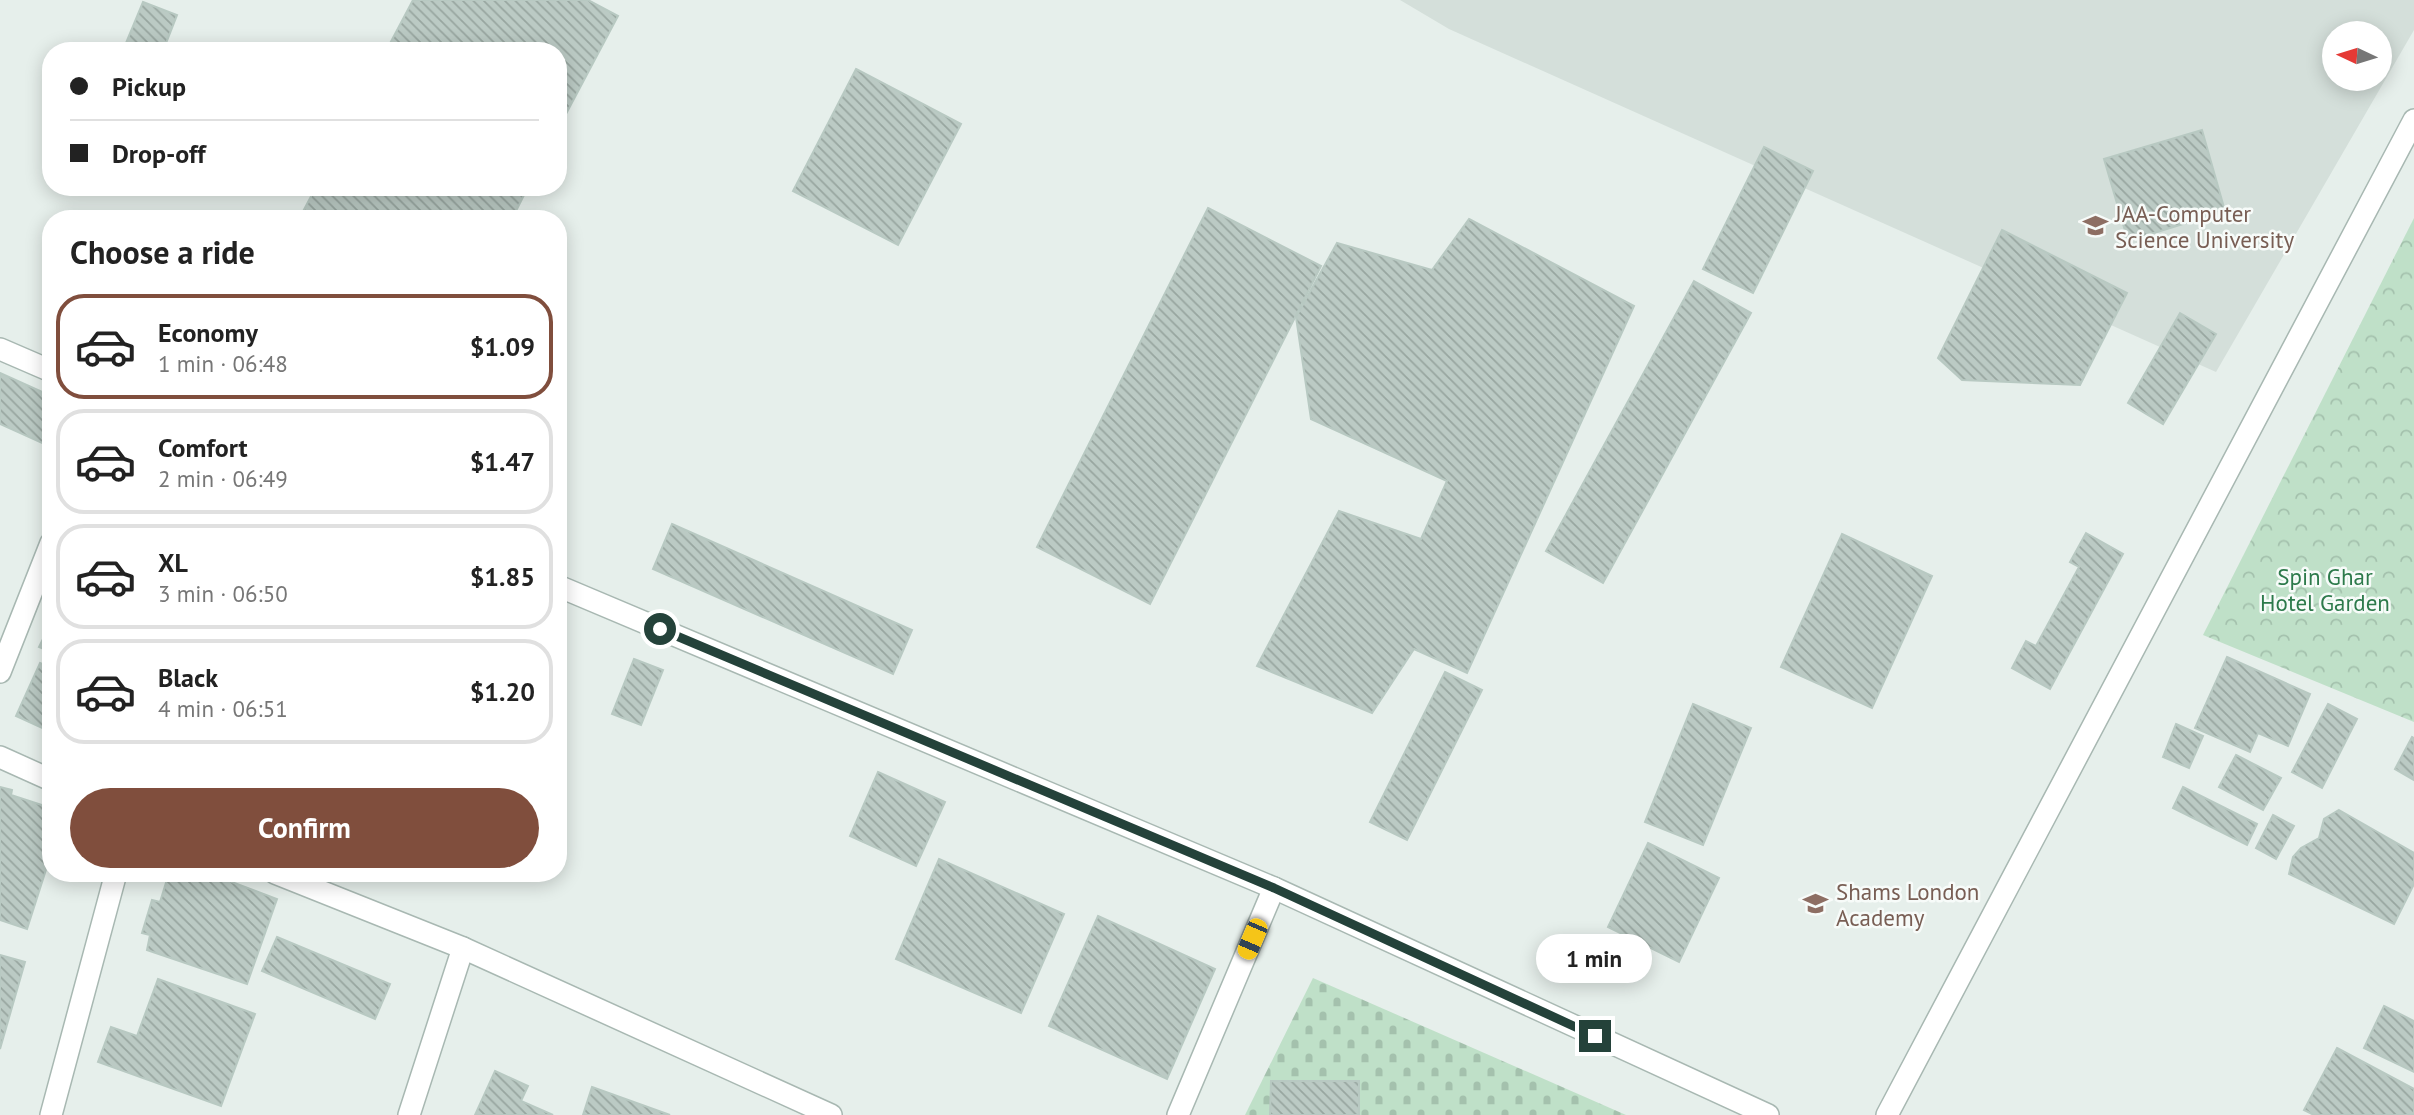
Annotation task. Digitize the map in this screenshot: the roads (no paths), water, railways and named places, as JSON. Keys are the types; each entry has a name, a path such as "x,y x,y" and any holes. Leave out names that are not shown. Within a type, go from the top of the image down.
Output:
{"street":[{"path":"1887,1115 2414,120"},
{"path":"0,349 42,367"},
{"path":"0,672 42,566"},
{"path":"567,590 1274,888 1768,1115"},
{"path":"0,757 42,776"},
{"path":"51,1115 114,882"},
{"path":"298,882 463,948 831,1115"},
{"path":"1178,1115 1274,888"},
{"path":"409,1115 463,948"}],"place":[{"name":"JAA-Computer Science University","path":"2095,226"},
{"name":"Shams London Academy","path":"1816,904"}],"park label":[{"name":"Spin Ghar Hotel Garden","path":"2325,589"}]}
